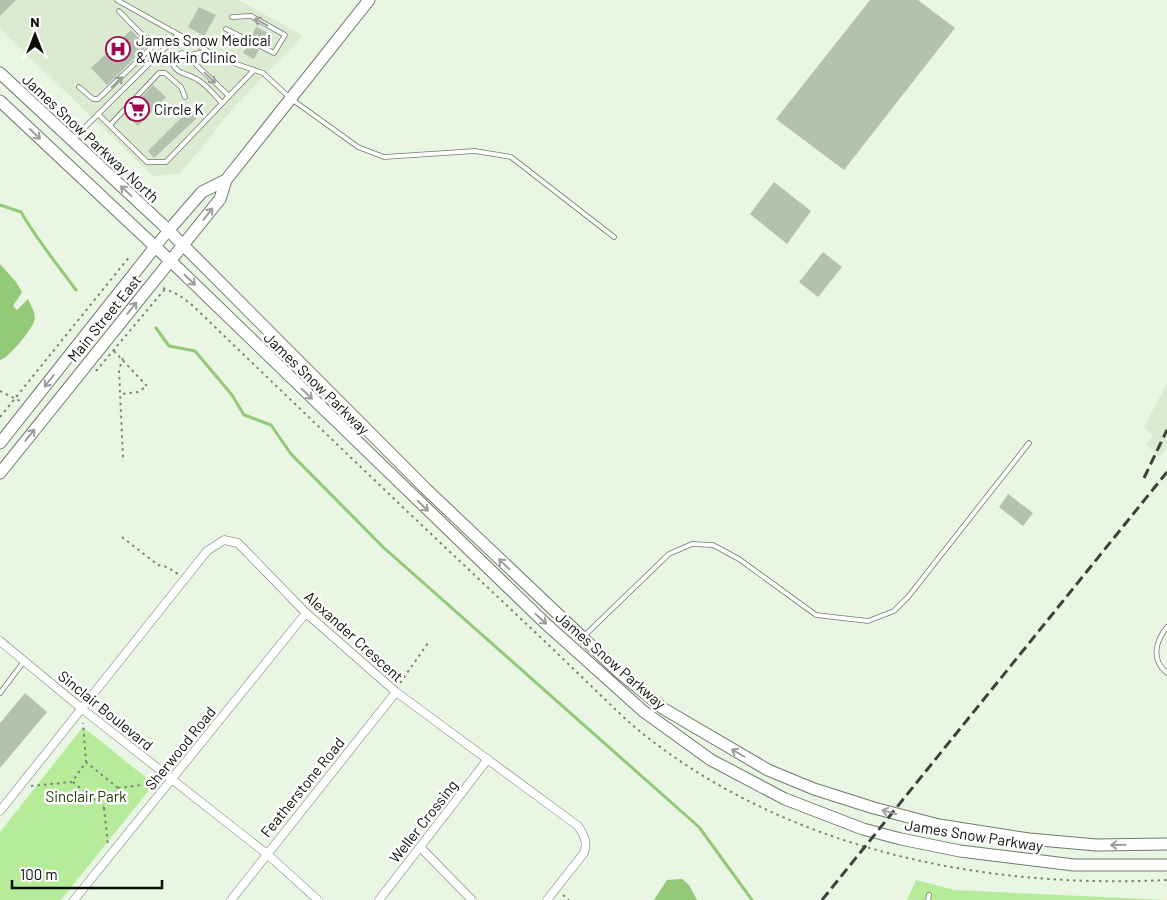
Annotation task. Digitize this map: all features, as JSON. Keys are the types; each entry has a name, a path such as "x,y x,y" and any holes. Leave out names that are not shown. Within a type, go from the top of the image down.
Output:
{"main road":[{"name":"Main Street East","path":"0,473 220,199 226,180 369,0"},
{"name":"James Snow Parkway North","path":"0,74 165,227"},
{"path":"0,101 155,246"},
{"name":"Main Street East","path":"165,227 202,192 226,180"},
{"name":"James Snow Parkway","path":"165,227 426,489 618,672 664,709 768,770 874,808 939,825 1029,840 1096,846 1167,844"},
{"name":"Main Street East","path":"0,443 155,246"},
{"name":"James Snow Parkway","path":"155,246 544,623 643,711 711,760 785,799 863,829 901,840 960,851 1074,865 1167,865"}],"street":[{"name":"Main Street East","path":"155,246 165,227"},
{"name":"Alexander Crescent","path":"0,811 207,551 224,540 238,543 306,613 396,692 578,826 585,835 586,847 584,853 547,900"},
{"name":"Sherwood Road","path":"74,900 306,613"},
{"name":"Sinclair Boulevard","path":"0,641 81,708 267,854 318,900"},
{"name":"Featherstone Road","path":"231,900 396,692"},
{"name":"Weller Crossing","path":"379,900 488,760"},
{"path":"420,848 472,900"}],"lane":[{"path":"116,0 222,59 263,73 290,98 358,147 384,157 475,151 511,157 614,237"},
{"path":"79,87 93,99 98,99 151,48 151,44 119,11"},
{"path":"226,30 274,53 285,35 251,16 232,18"},
{"path":"72,141 178,35"},
{"path":"187,56 206,51"},
{"path":"222,103 198,80 174,68 172,62 176,56 182,53 187,56 229,96"},
{"path":"98,114 147,162 166,162 254,70"},
{"path":"110,125 159,73 165,73 181,87 185,97"},
{"path":"582,638 669,554 692,544 713,545 739,559 816,615 868,621 894,611 908,597 1029,443"},
{"path":"1167,627 1160,636 1156,652 1160,666 1167,672"},
{"path":"0,693 25,660"}],"path":[{"path":"0,417 130,256"},
{"path":"162,286 165,290 179,295 192,305 461,565 632,725 668,753 706,777 754,803 818,831 851,843 919,860 1023,877 1094,881 1167,880"},
{"path":"159,296 165,290"},
{"path":"114,351 147,386 138,392 121,394"},
{"path":"122,358 120,368 124,458"},
{"path":"0,390 16,397 28,408"},
{"path":"122,537 158,565 167,567 185,579"},
{"path":"396,692 405,674 428,643"},
{"path":"72,782 86,762 81,708"},
{"path":"86,762 118,788"},
{"path":"109,856 104,808 118,788 172,780"},
{"path":"19,787 72,782 104,808"}],"shaded area":[{"path":"0,0 239,0 303,36 235,106 180,174 153,176 0,29"},
{"path":"0,264 22,292 13,306 17,310 28,299 35,316 34,322 24,337 9,354 0,360"},
{"path":"1167,383 1167,448 1160,457 1146,445 1153,436 1144,427"},
{"path":"682,879 689,885 697,900 654,900 667,880"}],"green space":[{"name":"Sinclair Park","path":"83,727 154,784 61,900 0,900 0,832"},
{"path":"916,880 954,890 1167,900 907,900"}],"building":[{"path":"0,0 16,0 0,16"},
{"path":"870,0 918,0 955,28 844,170 776,119"},
{"path":"199,7 216,15 204,36 188,27"},
{"path":"256,27 268,33 262,43 251,37"},
{"path":"131,30 147,46 107,85 91,68"},
{"path":"248,44 259,50 254,59 243,53"},
{"path":"153,85 166,97 138,126 126,114"},
{"path":"190,109 198,117 154,158 148,151"},
{"path":"774,182 811,211 787,244 750,214"},
{"path":"823,252 842,267 818,297 799,282"},
{"path":"1008,494 1033,513 1023,526 999,507"},
{"path":"25,693 47,712 0,768 0,723"}],"waterway":[{"path":"0,205 21,212 40,242 76,290"},
{"path":"156,328 169,346 195,351 232,395 244,415 271,425 291,454 383,547 699,827 752,900"}],"railway":[{"path":"1144,478 1167,430"},
{"path":"822,900 1167,472"}],"place":[{"name":"James Snow Medical & Walk-in Clinic","path":"118,49"},
{"name":"Circle K","path":"137,109"}]}
